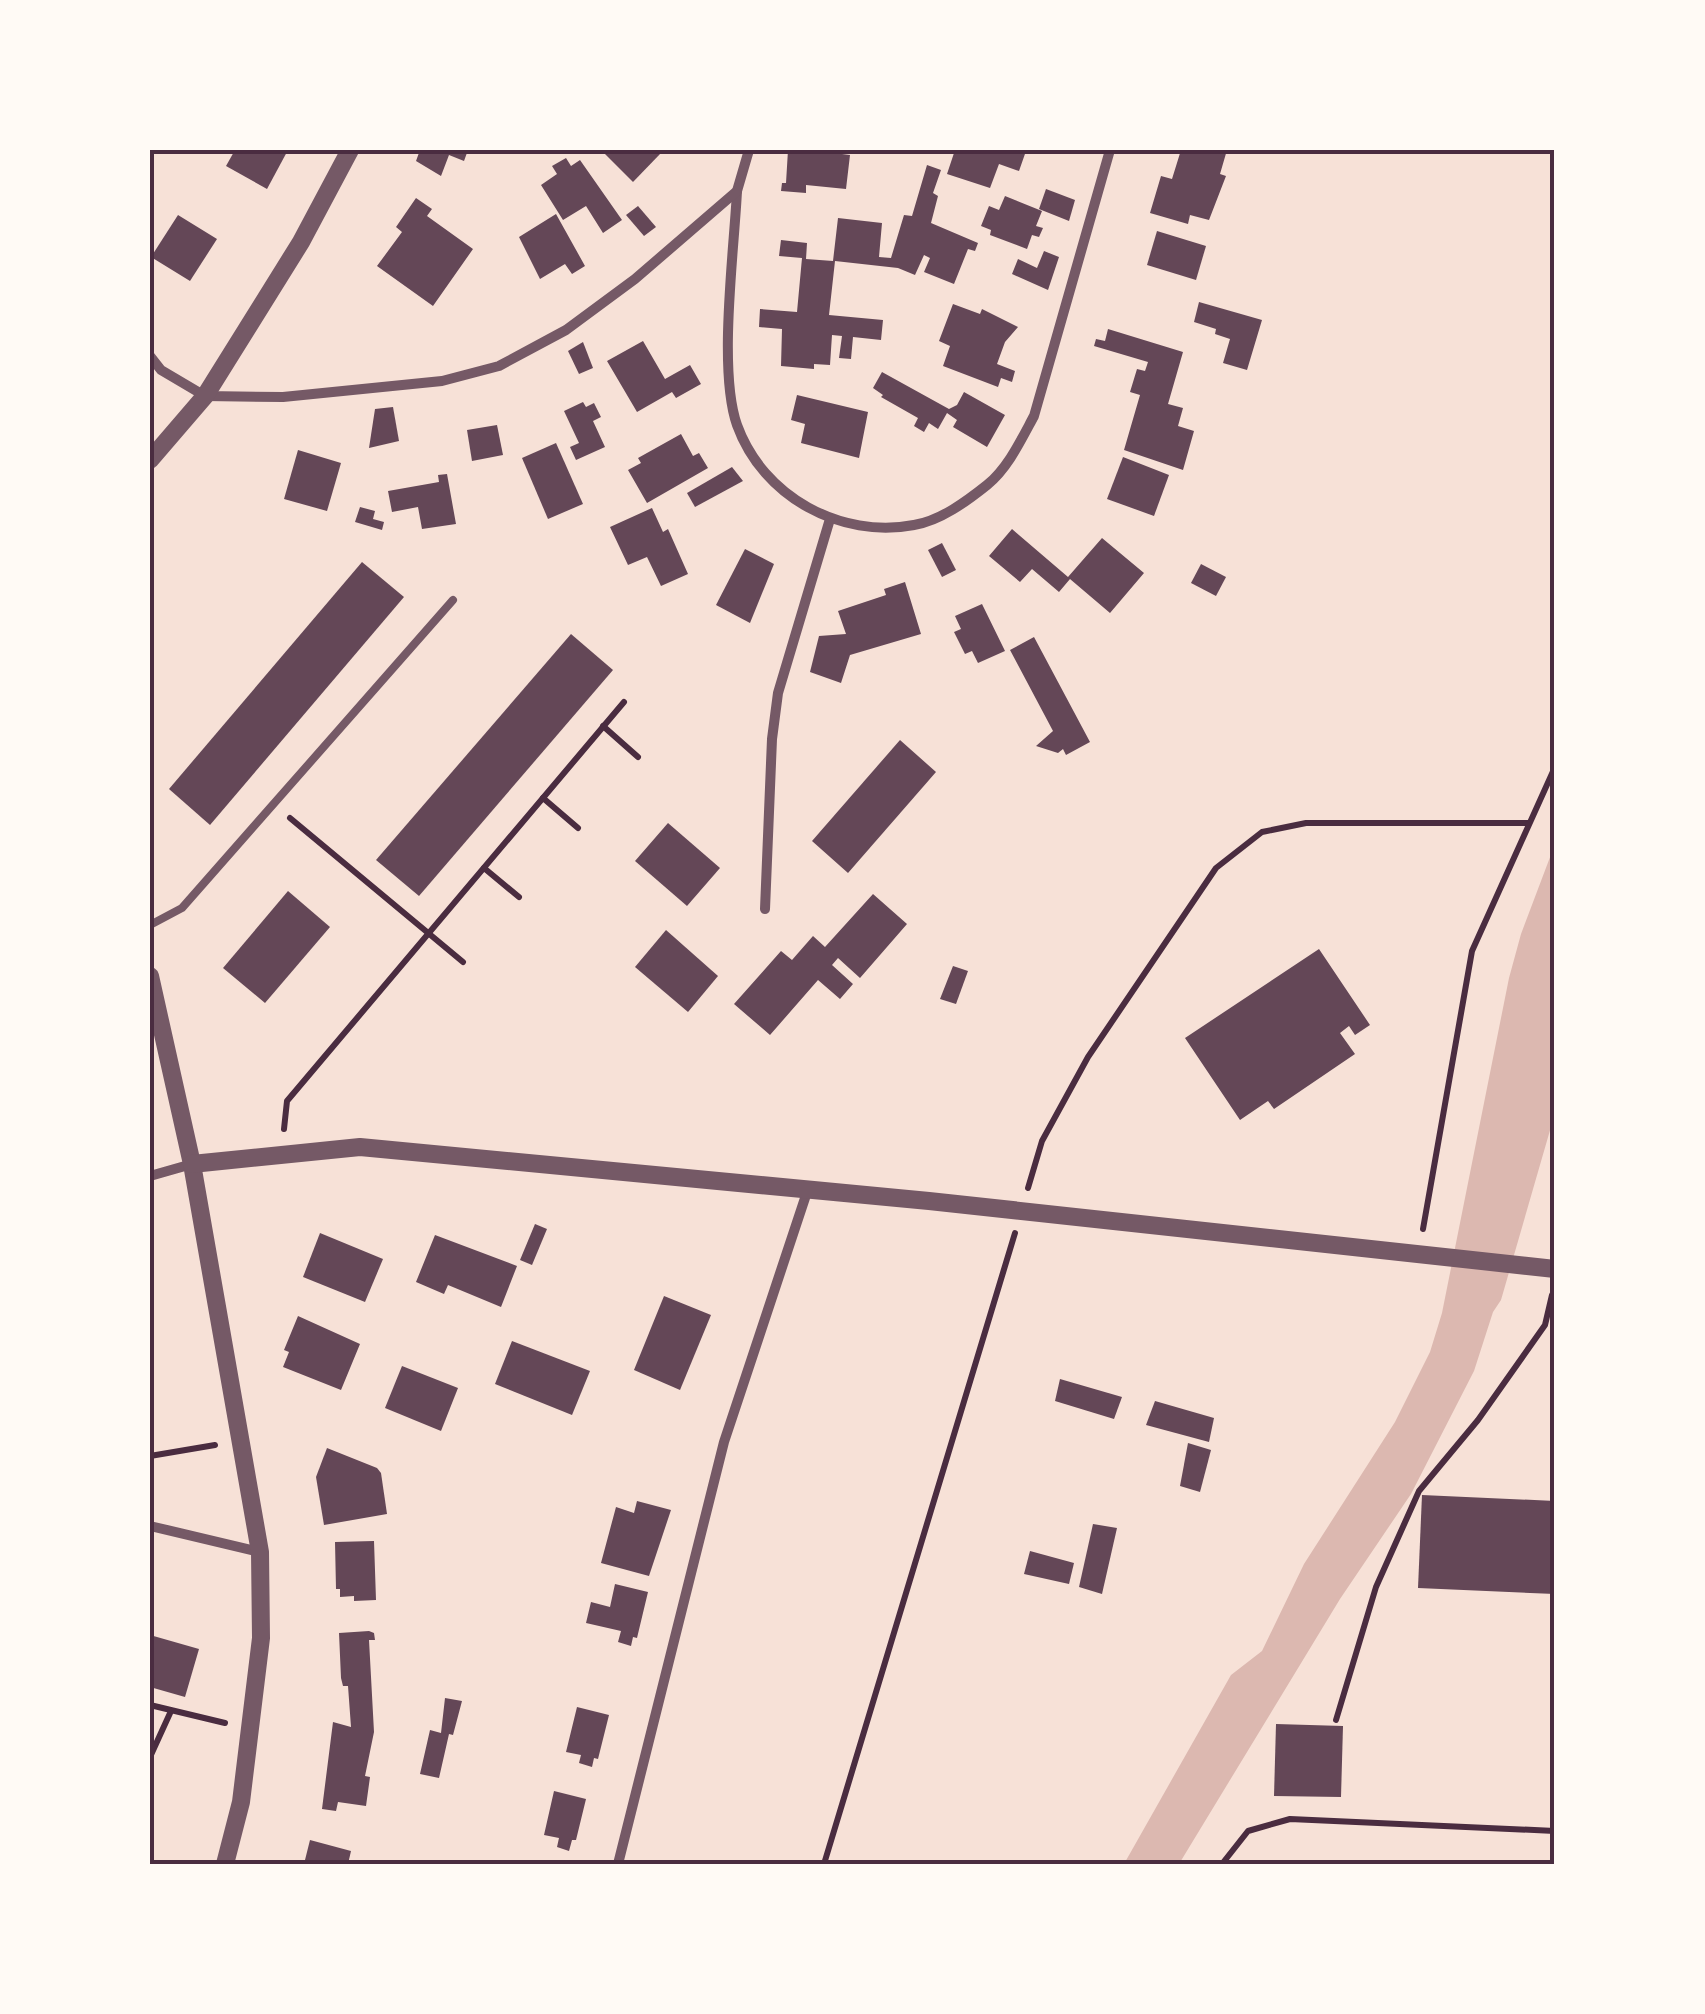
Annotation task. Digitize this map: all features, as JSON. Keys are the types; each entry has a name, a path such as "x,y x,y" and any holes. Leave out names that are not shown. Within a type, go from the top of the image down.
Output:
{"street":[{"path":"150,460 205,396 301,242 350,150"},
{"path":"749,150 737,191 728,378 738,426 758,461 789,496 830,519 876,528 918,525 955,508 990,483 1017,448 1034,416 1110,150"},
{"path":"150,356 161,370 205,396 284,397 442,381 500,366 566,330 635,280 737,191"},
{"path":"765,909 772,738 778,693 830,519"},
{"path":"150,976 192,1164 260,1552 261,1638 240,1802 226,1864"},
{"path":"150,1176 192,1164 360,1146 930,1201 1555,1269"},
{"path":"618,1864 724,1442 806,1192"},
{"path":"150,1526 260,1552"}],"lane":[{"path":"150,924 182,908 453,600"}],"path":[{"path":"280,1156 287,1101 624,702"},
{"path":"604,726 638,757"},
{"path":"1418,1255 1472,951 1555,768"},
{"path":"543,798 578,828"},
{"path":"274,804 464,962"},
{"path":"824,1864 1042,1141 1088,1057 1216,868 1262,832 1306,824 1528,823"},
{"path":"484,868 519,897"},
{"path":"1336,1720 1376,1588 1419,1491 1478,1420 1544,1325 1555,1284"},
{"path":"150,1456 240,1441"},
{"path":"150,1705 251,1728"},
{"path":"150,1757 172,1712"},
{"path":"1222,1864 1248,1831 1290,1820 1555,1831"}],"shaded area":[{"path":"1555,844 1555,1113 1501,1300 1493,1312 1474,1371 1411,1494 1340,1599 1179,1864 1124,1864 1231,1675 1262,1651 1304,1564 1395,1422 1430,1352 1442,1313 1509,978"}],"building":[{"path":"235,150 288,150 267,189 226,166"},
{"path":"420,150 468,150 464,161 449,155 441,176 416,161"},
{"path":"609,150 661,153 633,182 605,154"},
{"path":"788,150 844,150 842,154 850,155 846,189 806,185 806,193 781,191 782,183 786,183"},
{"path":"955,150 1026,151 1019,171 999,164 990,188 947,174"},
{"path":"1181,150 1227,150 1220,174 1226,176 1209,220 1190,215 1188,224 1150,213 1161,176 1172,179"},
{"path":"566,158 571,166 580,160 622,220 603,233 586,206 563,220 541,185 557,174 552,166"},
{"path":"927,165 941,170 933,193 938,196 931,223 978,243 975,251 968,249 954,284 924,272 930,258 924,255 915,275 898,268 835,261 829,315 883,320 881,340 853,337 851,359 839,358 842,336 832,335 830,365 814,364 814,369 781,366 782,329 759,327 760,309 797,312 802,258 779,256 781,240 807,243 806,259 833,261 838,218 882,223 879,257 891,258 904,215 912,216"},
{"path":"1046,189 1075,200 1069,221 1039,209"},
{"path":"1005,196 1042,211 1036,226 1043,228 1039,237 1032,235 1027,249 990,235 991,230 981,226 989,206 999,210"},
{"path":"416,198 432,209 427,216 473,249 433,306 377,266 402,232 396,227"},
{"path":"638,206 656,227 644,236 626,215"},
{"path":"556,214 585,266 572,274 565,264 540,279 519,237"},
{"path":"178,215 217,239 190,281 151,257"},
{"path":"1157,231 1206,246 1196,280 1147,265"},
{"path":"1044,251 1059,257 1048,290 1012,274 1018,259 1037,268"},
{"path":"1199,302 1262,320 1247,370 1223,363 1230,339 1215,334 1216,329 1194,322"},
{"path":"953,304 980,314 982,309 1018,327 1005,342 997,364 1015,371 1012,382 1001,378 998,387 943,366 950,346 939,341"},
{"path":"1108,329 1183,352 1168,404 1183,408 1178,426 1194,431 1183,470 1124,450 1140,395 1130,392 1137,369 1145,371 1148,362 1094,346 1096,339 1105,341"},
{"path":"643,341 665,379 690,365 701,384 676,398 672,392 637,412 607,361"},
{"path":"583,342 593,368 579,374 568,351"},
{"path":"882,372 949,409 957,405 964,392 1005,415 987,447 953,427 957,420 947,413 938,429 929,423 924,432 914,426 918,418 881,397 873,388"},
{"path":"797,395 868,412 859,458 801,443 805,424 791,420"},
{"path":"583,402 586,407 594,403 601,417 593,421 605,447 576,460 570,447 579,443 564,411"},
{"path":"393,407 399,441 369,448 375,409"},
{"path":"497,425 503,455 472,461 467,430"},
{"path":"681,434 693,456 699,453 708,468 647,503 628,470 641,463 638,458"},
{"path":"556,443 583,504 548,519 522,458"},
{"path":"298,450 341,463 327,511 284,499"},
{"path":"1123,457 1169,475 1154,516 1107,499"},
{"path":"732,467 743,481 695,507 687,493"},
{"path":"447,474 456,524 422,529 418,507 392,512 388,491 439,482 438,475"},
{"path":"360,507 375,511 373,519 384,522 382,530 355,522"},
{"path":"652,508 663,532 668,529 688,574 661,586 647,557 628,565 610,527"},
{"path":"1012,529 1068,577 1102,538 1144,573 1110,613 1070,579 1059,592 1032,569 1020,582 989,556"},
{"path":"942,543 956,570 942,577 928,550"},
{"path":"745,549 774,564 750,623 716,605"},
{"path":"362,562 404,597 210,825 169,789"},
{"path":"1201,564 1226,577 1216,596 1191,583"},
{"path":"905,582 921,634 850,655 841,683 810,672 819,636 846,634 838,611 886,595 884,589"},
{"path":"982,604 1005,651 978,663 972,651 965,654 954,632 961,629 955,616"},
{"path":"571,634 613,670 419,896 376,860"},
{"path":"1034,637 1090,742 1066,755 1063,749 1058,753 1036,746 1053,731 1010,650"},
{"path":"900,740 936,772 848,873 812,841"},
{"path":"668,823 720,868 687,906 635,861"},
{"path":"288,891 330,927 265,1003 223,968"},
{"path":"873,894 907,924 860,978 838,958 832,965 853,984 840,999 818,980 770,1035 734,1004 781,951 792,960 813,936 825,947"},
{"path":"666,930 718,976 688,1012 635,967"},
{"path":"1319,949 1370,1025 1355,1035 1349,1026 1340,1033 1355,1054 1274,1109 1268,1101 1240,1120 1185,1038"},
{"path":"953,966 968,971 956,1004 940,999"},
{"path":"535,1224 547,1229 532,1265 520,1260"},
{"path":"320,1233 383,1259 365,1302 303,1277"},
{"path":"435,1235 517,1266 501,1307 448,1285 444,1294 416,1282"},
{"path":"664,1296 711,1315 680,1390 634,1370"},
{"path":"298,1316 360,1344 341,1390 283,1367 289,1352 284,1350"},
{"path":"512,1341 590,1371 572,1415 495,1384"},
{"path":"402,1366 458,1388 441,1431 385,1408"},
{"path":"1060,1379 1122,1397 1114,1419 1055,1401"},
{"path":"1155,1401 1214,1418 1209,1442 1146,1425"},
{"path":"1188,1443 1211,1450 1200,1492 1180,1486"},
{"path":"327,1448 377,1468 387,1514 324,1525 316,1477"},
{"path":"1422,1495 1555,1501 1555,1594 1418,1588"},
{"path":"637,1501 671,1510 649,1576 601,1563 616,1507 634,1513"},
{"path":"1093,1524 1117,1528 1102,1594 1079,1587"},
{"path":"374,1541 376,1600 340,1597 340,1589 336,1589 335,1542"},
{"path":"1030,1551 1074,1563 1069,1584 1024,1574"},
{"path":"615,1584 648,1592 637,1638 633,1637 631,1646 618,1642 621,1631 586,1623 591,1602 610,1607"},
{"path":"339,1633 374,1633 375,1640 369,1640 374,1732 365,1776 370,1777 366,1806 338,1802 336,1811 322,1809 333,1722 351,1727 348,1686 343,1686 341,1678"},
{"path":"150,1635 199,1649 185,1697 150,1687"},
{"path":"445,1698 462,1701 453,1735 449,1734 439,1778 420,1774 430,1730 441,1733"},
{"path":"577,1707 609,1715 598,1759 594,1758 592,1767 579,1763 581,1755 566,1752"},
{"path":"1276,1724 1343,1726 1341,1797 1274,1796"},
{"path":"554,1791 586,1799 576,1840 572,1840 569,1851 557,1847 559,1838 544,1835"},
{"path":"310,1840 351,1851 348,1864 304,1864"}]}
